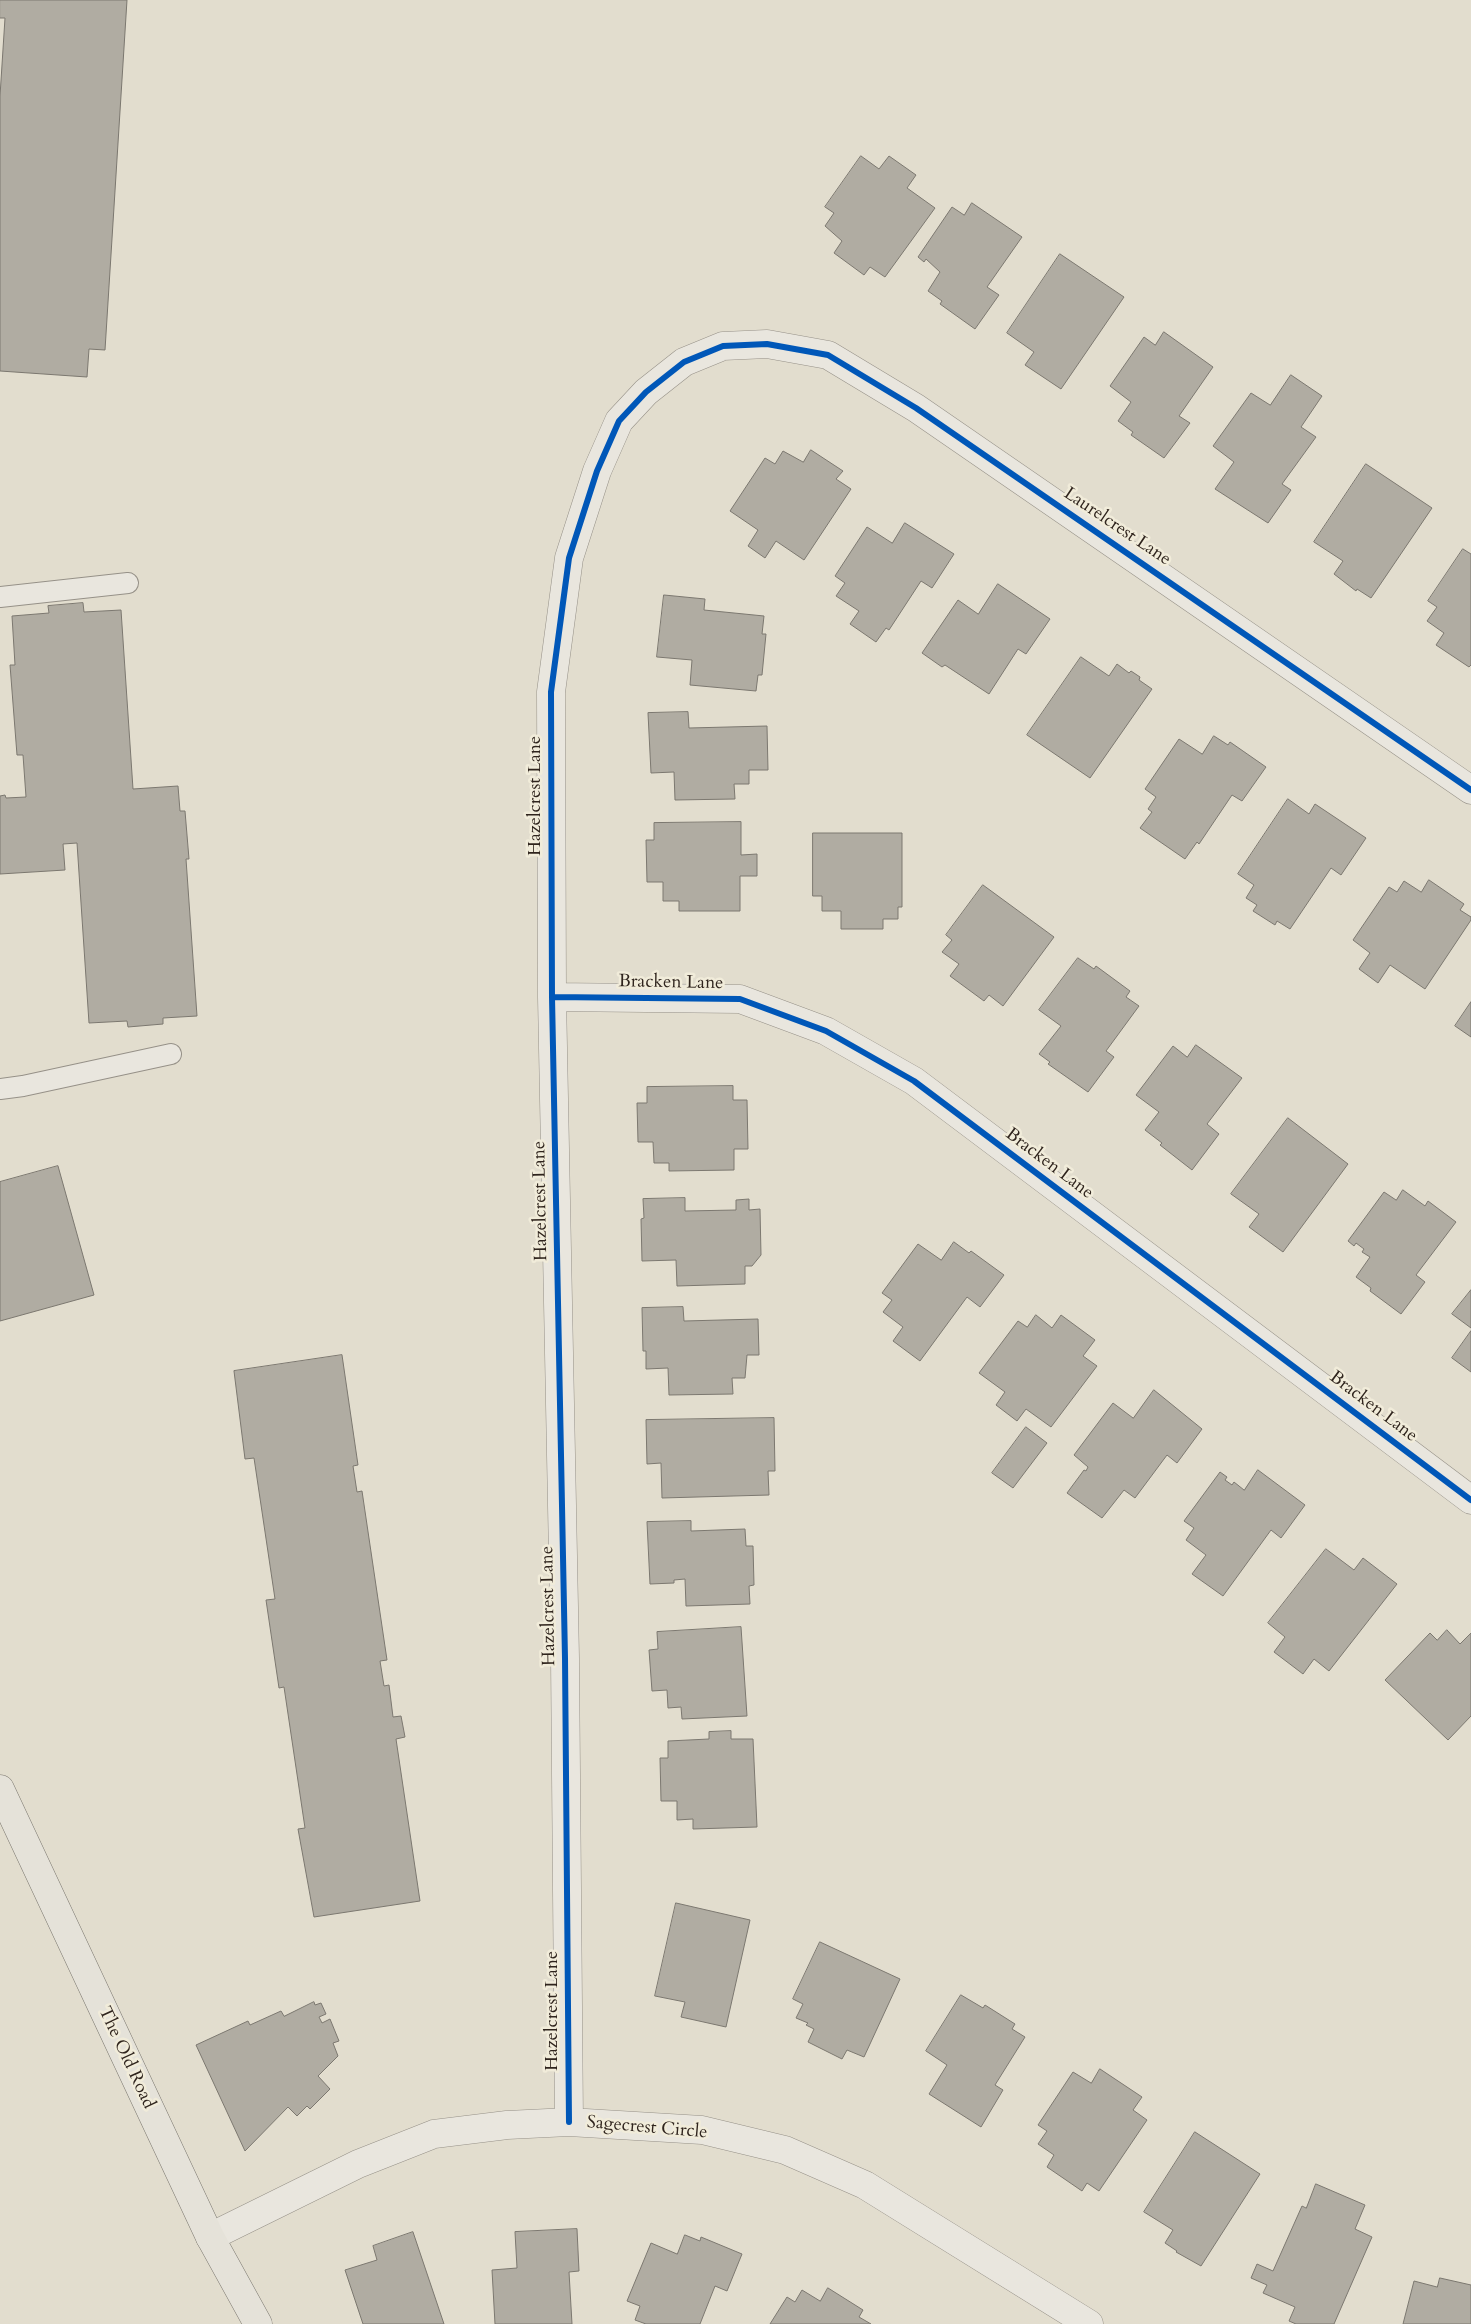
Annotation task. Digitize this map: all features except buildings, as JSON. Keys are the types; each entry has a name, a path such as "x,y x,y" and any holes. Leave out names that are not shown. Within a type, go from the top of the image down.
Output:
{"main road":[{"name":"The Old Road","path":"0,1789 210,2237 258,2324"}],"street":[{"name":"Laurelcrest Lane","path":"723,346 767,344 828,355 916,408 1471,790"},
{"name":"Hazelcrest Lane","path":"569,2122 565,1648 552,997 551,692 569,558 597,471 619,420 646,392 684,362 723,346"},
{"name":"Bracken Lane","path":"552,997 740,999 826,1031 914,1081 1471,1500"},
{"name":"Sagecrest Circle","path":"210,2237 358,2164 434,2134 508,2125 569,2122 702,2130 785,2150 865,2185 1090,2324"}],"lane":[{"path":"0,597 128,583"},
{"path":"0,1089 23,1086 171,1054"}],"cycle path":[{"path":"569,2122 565,1658 552,997 551,692 569,558 597,471 619,421 646,392 684,362 723,346 767,344 828,355 916,408 1471,790"},
{"path":"552,997 740,999 826,1031 914,1081 1471,1500"}]}
